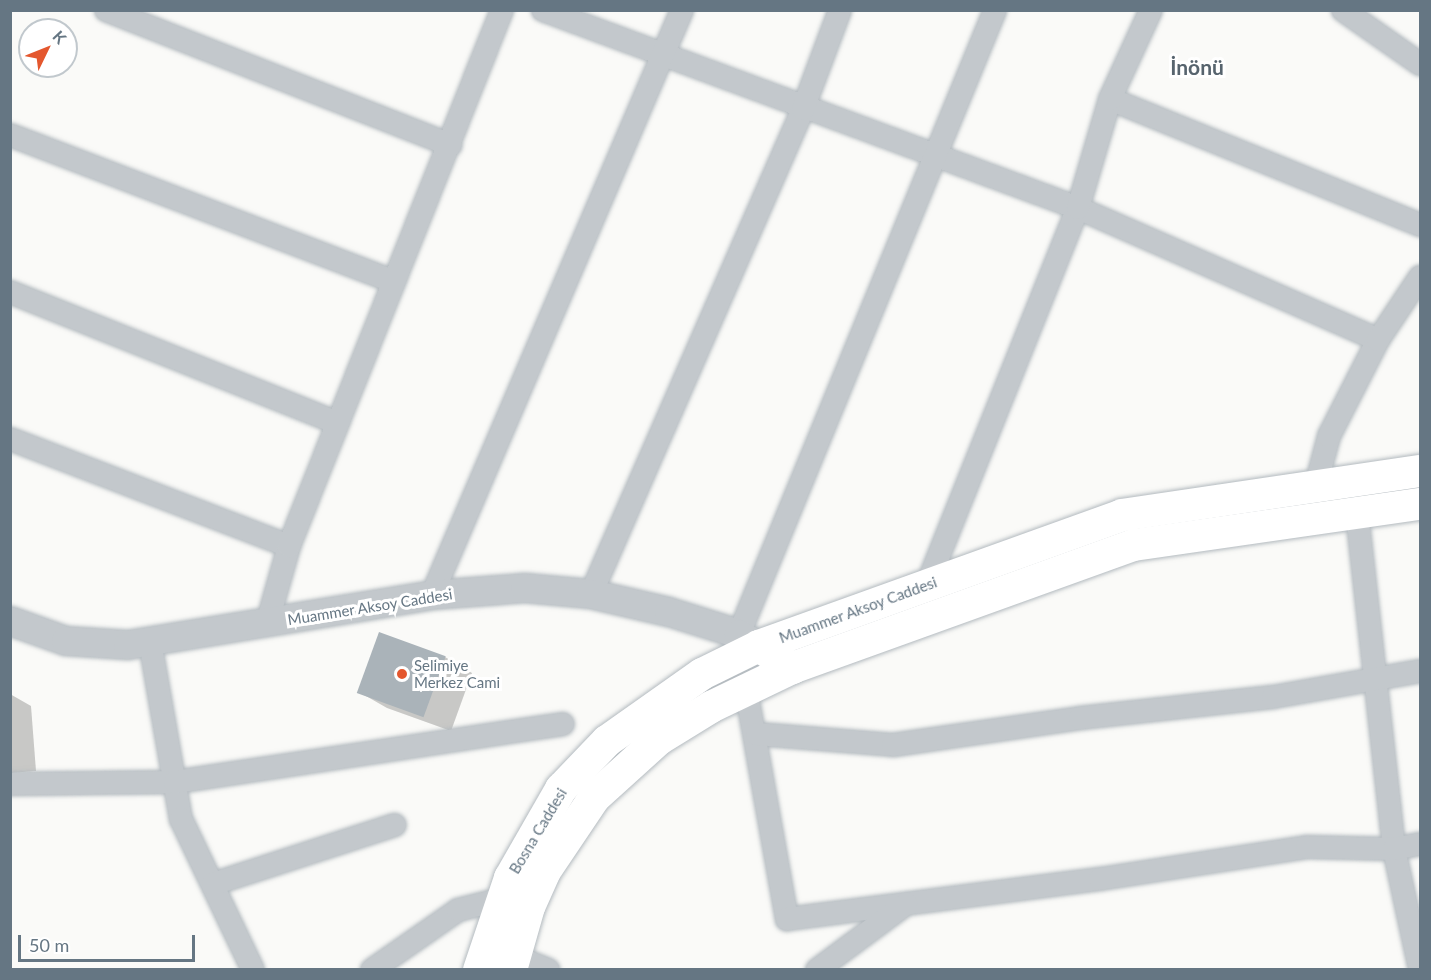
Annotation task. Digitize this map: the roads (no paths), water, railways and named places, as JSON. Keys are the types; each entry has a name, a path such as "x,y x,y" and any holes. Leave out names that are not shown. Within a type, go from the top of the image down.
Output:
{"main road":[{"name":"Muammer Aksoy Caddesi","path":"749,640 927,585 1122,515 1420,471"},
{"name":"Bosna Caddesi","path":"512,963 529,907 545,871 594,798 659,739 746,689 792,668 1134,545 1420,504"},
{"path":"749,640 792,668"},
{"name":"Bosna Caddesi","path":"479,969 501,899 542,818 584,763 671,693 749,640"}],"street":[{"path":"106,10 451,145"},
{"path":"267,624 289,546 451,145 502,10"},
{"path":"543,10 666,54 803,109 1078,208 1378,340"},
{"path":"432,595 666,54 682,10"},
{"path":"591,594 803,109 840,10"},
{"path":"749,640 995,10"},
{"path":"927,585 1078,208 1110,99 1151,10"},
{"path":"1343,10 1420,64"},
{"path":"1110,99 1420,225"},
{"path":"10,135 394,282"},
{"path":"1316,485 1329,436 1378,340 1420,277"},
{"path":"10,292 337,423"},
{"path":"10,439 289,546"},
{"path":"1357,513 1394,849 1420,969"},
{"name":"Muammer Aksoy Caddesi","path":"10,621 66,641 101,646 150,642 267,624 432,595 525,588 591,594 704,621 749,640"},
{"path":"150,642 182,819 253,969"},
{"path":"757,734 893,745 1080,718 1273,697 1420,671"},
{"path":"746,689 757,734 787,919 1307,847 1394,849 1420,844"},
{"path":"10,784 175,782 564,724"},
{"path":"213,884 395,825"},
{"path":"372,969 458,910 501,899"},
{"path":"817,969 907,904"},
{"path":"512,963 549,969"}],"place":[{"name":"Selimiye Merkez Cami","path":"402,674"}],"district":[{"name":"İnönü","path":"1197,67"}]}
